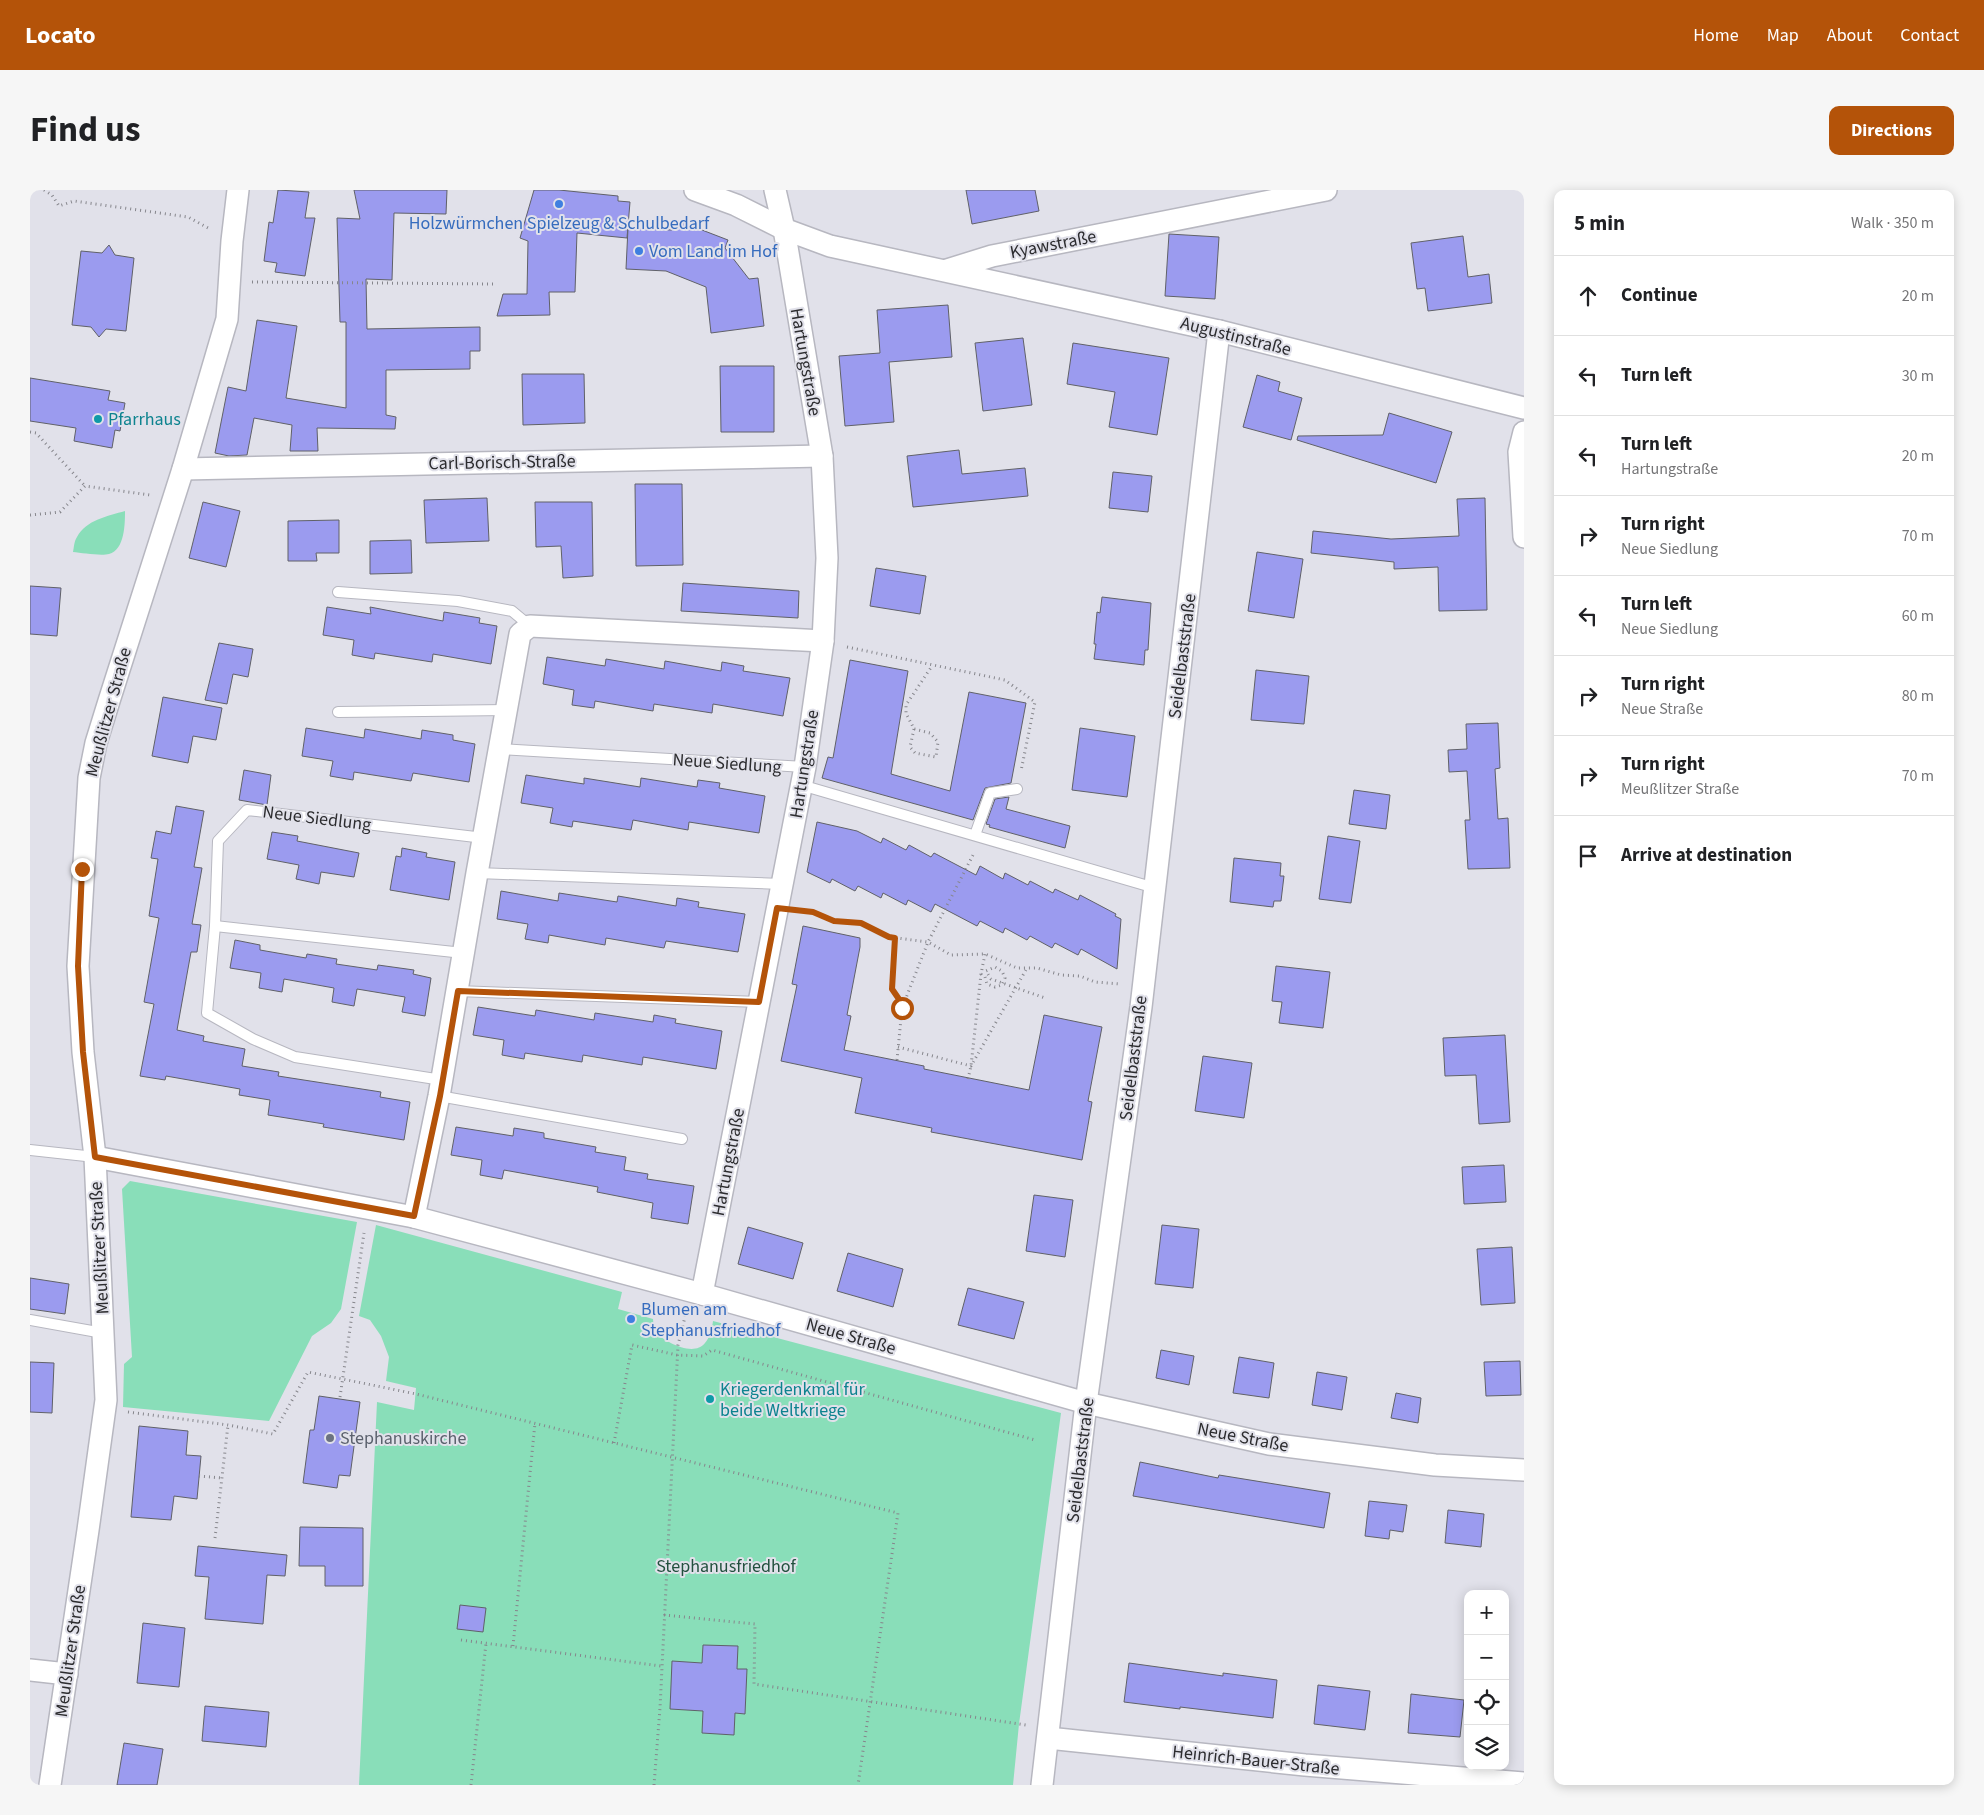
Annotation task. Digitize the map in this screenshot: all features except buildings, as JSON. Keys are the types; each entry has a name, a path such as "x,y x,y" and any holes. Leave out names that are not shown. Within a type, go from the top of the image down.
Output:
{"street":[{"name":"Meußlitzer Straße","path":"50,1785 105,1409 95,1157 83,1052 78,966 89,778 96,743 183,469 227,319 232,241 238,190"},
{"name":"Kyawstraße","path":"695,190 736,205 784,229 830,246 947,270 992,256 1326,190"},
{"name":"Hartungstraße","path":"697,1292 759,1002 803,776 823,641 827,558 822,456 784,229 775,190"},
{"name":"Augustinstraße","path":"947,270 1219,331 1524,408"},
{"name":"Seidelbaststraße","path":"1042,1785 1086,1402 1155,888 1219,331"},
{"path":"1524,432 1519,452 1524,537"},
{"name":"Carl-Borisch-Straße","path":"183,469 822,456"},
{"path":"414,1216 441,1088 520,634 530,626 823,641"},
{"name":"Neue Straße","path":"95,1157 414,1216 697,1292 1086,1402 1270,1444 1434,1465 1524,1470"},
{"path":"30,1670 67,1674"},
{"name":"Heinrich-Bauer-Straße","path":"1049,1733 1305,1765 1524,1783"}],"lane":[{"path":"338,592 458,601 512,611 530,626"},
{"path":"338,712 508,710"},
{"name":"Neue Siedlung","path":"499,749 803,776 978,836 1155,888"},
{"path":"978,836 990,793 1018,789"},
{"name":"Neue Siedlung","path":"484,838 247,810 218,841 215,926 207,1013 253,1039 295,1057 682,1139"},
{"path":"477,874 782,884"},
{"path":"215,926 463,953"},
{"path":"458,991 759,1002"},
{"path":"30,1150 95,1157"},
{"path":"30,1320 103,1333"}],"path":[{"path":"44,190 52,195 58,206 74,201 188,217 232,241"},
{"path":"229,282 497,284"},
{"path":"30,432 36,433 85,486 173,499"},
{"path":"30,515 60,512 85,486"},
{"path":"823,641 932,666 1005,680 1035,702 1018,789"},
{"path":"914,729 930,732 938,742 936,757 915,753 910,747 914,729 906,713 906,705 932,666"},
{"path":"897,1060 903,1005 928,942 978,836"},
{"path":"777,908 813,912 834,921 861,923 889,937 928,942 951,955 985,954 1016,968 1038,968 1061,975 1080,976 1094,982 1143,985"},
{"path":"895,938 892,989 903,1005"},
{"path":"968,1079 972,1066 981,974 985,954"},
{"path":"981,974 986,977 987,984 995,987 1002,985 1005,978 1002,971 995,967 986,971 990,979 1000,982 1009,985 1018,988 1045,998"},
{"path":"972,1066 1028,968"},
{"path":"898,1047 972,1066"},
{"path":"340,1397 368,1208"},
{"path":"654,1785 660,1708 678,1345 697,1292"},
{"path":"614,1443 632,1345 678,1355 702,1356 712,1350 1035,1440"},
{"path":"105,1409 228,1425 273,1434 308,1372 416,1394 898,1513 858,1785"},
{"path":"513,1646 535,1423"},
{"path":"215,1538 228,1425"},
{"path":"199,1476 222,1478"},
{"path":"664,1614 755,1624 754,1684 871,1701 1049,1733"},
{"path":"461,1640 662,1666"},
{"path":"471,1785 486,1643"}],"green space":[{"path":"125,511 123,536 114,551 101,555 73,552 76,539 86,526 105,517"},
{"path":"130,1181 357,1222 341,1309 331,1323 312,1336 269,1421 123,1407 124,1364 132,1357 122,1189"},
{"name":"Stephanusfriedhof","path":"376,1225 622,1292 618,1309 653,1319 654,1332 665,1340 686,1348 694,1349 705,1343 713,1321 1061,1413 1019,1724 1013,1785 359,1785 377,1402 414,1410 416,1388 386,1381 389,1357 381,1336 370,1320 359,1316"}],"place":[{"name":"Holzwürmchen Spielzeug & Schulbedarf","path":"559,204"},
{"name":"Vom Land im Hof","path":"639,251"},
{"name":"Pfarrhaus","path":"98,419"},
{"name":"Blumen am Stephanusfriedhof","path":"631,1319"},
{"name":"Kriegerdenkmal für beide Weltkriege","path":"710,1399"},
{"name":"Stephanuskirche","path":"330,1438"}],"route":[{"path":"82,869 78,966 83,1052 95,1157 414,1216 440,1096 458,991 759,1002 777,908 813,912 834,921 861,923 889,937 895,938 892,989 903,1005 902,1008"}]}
